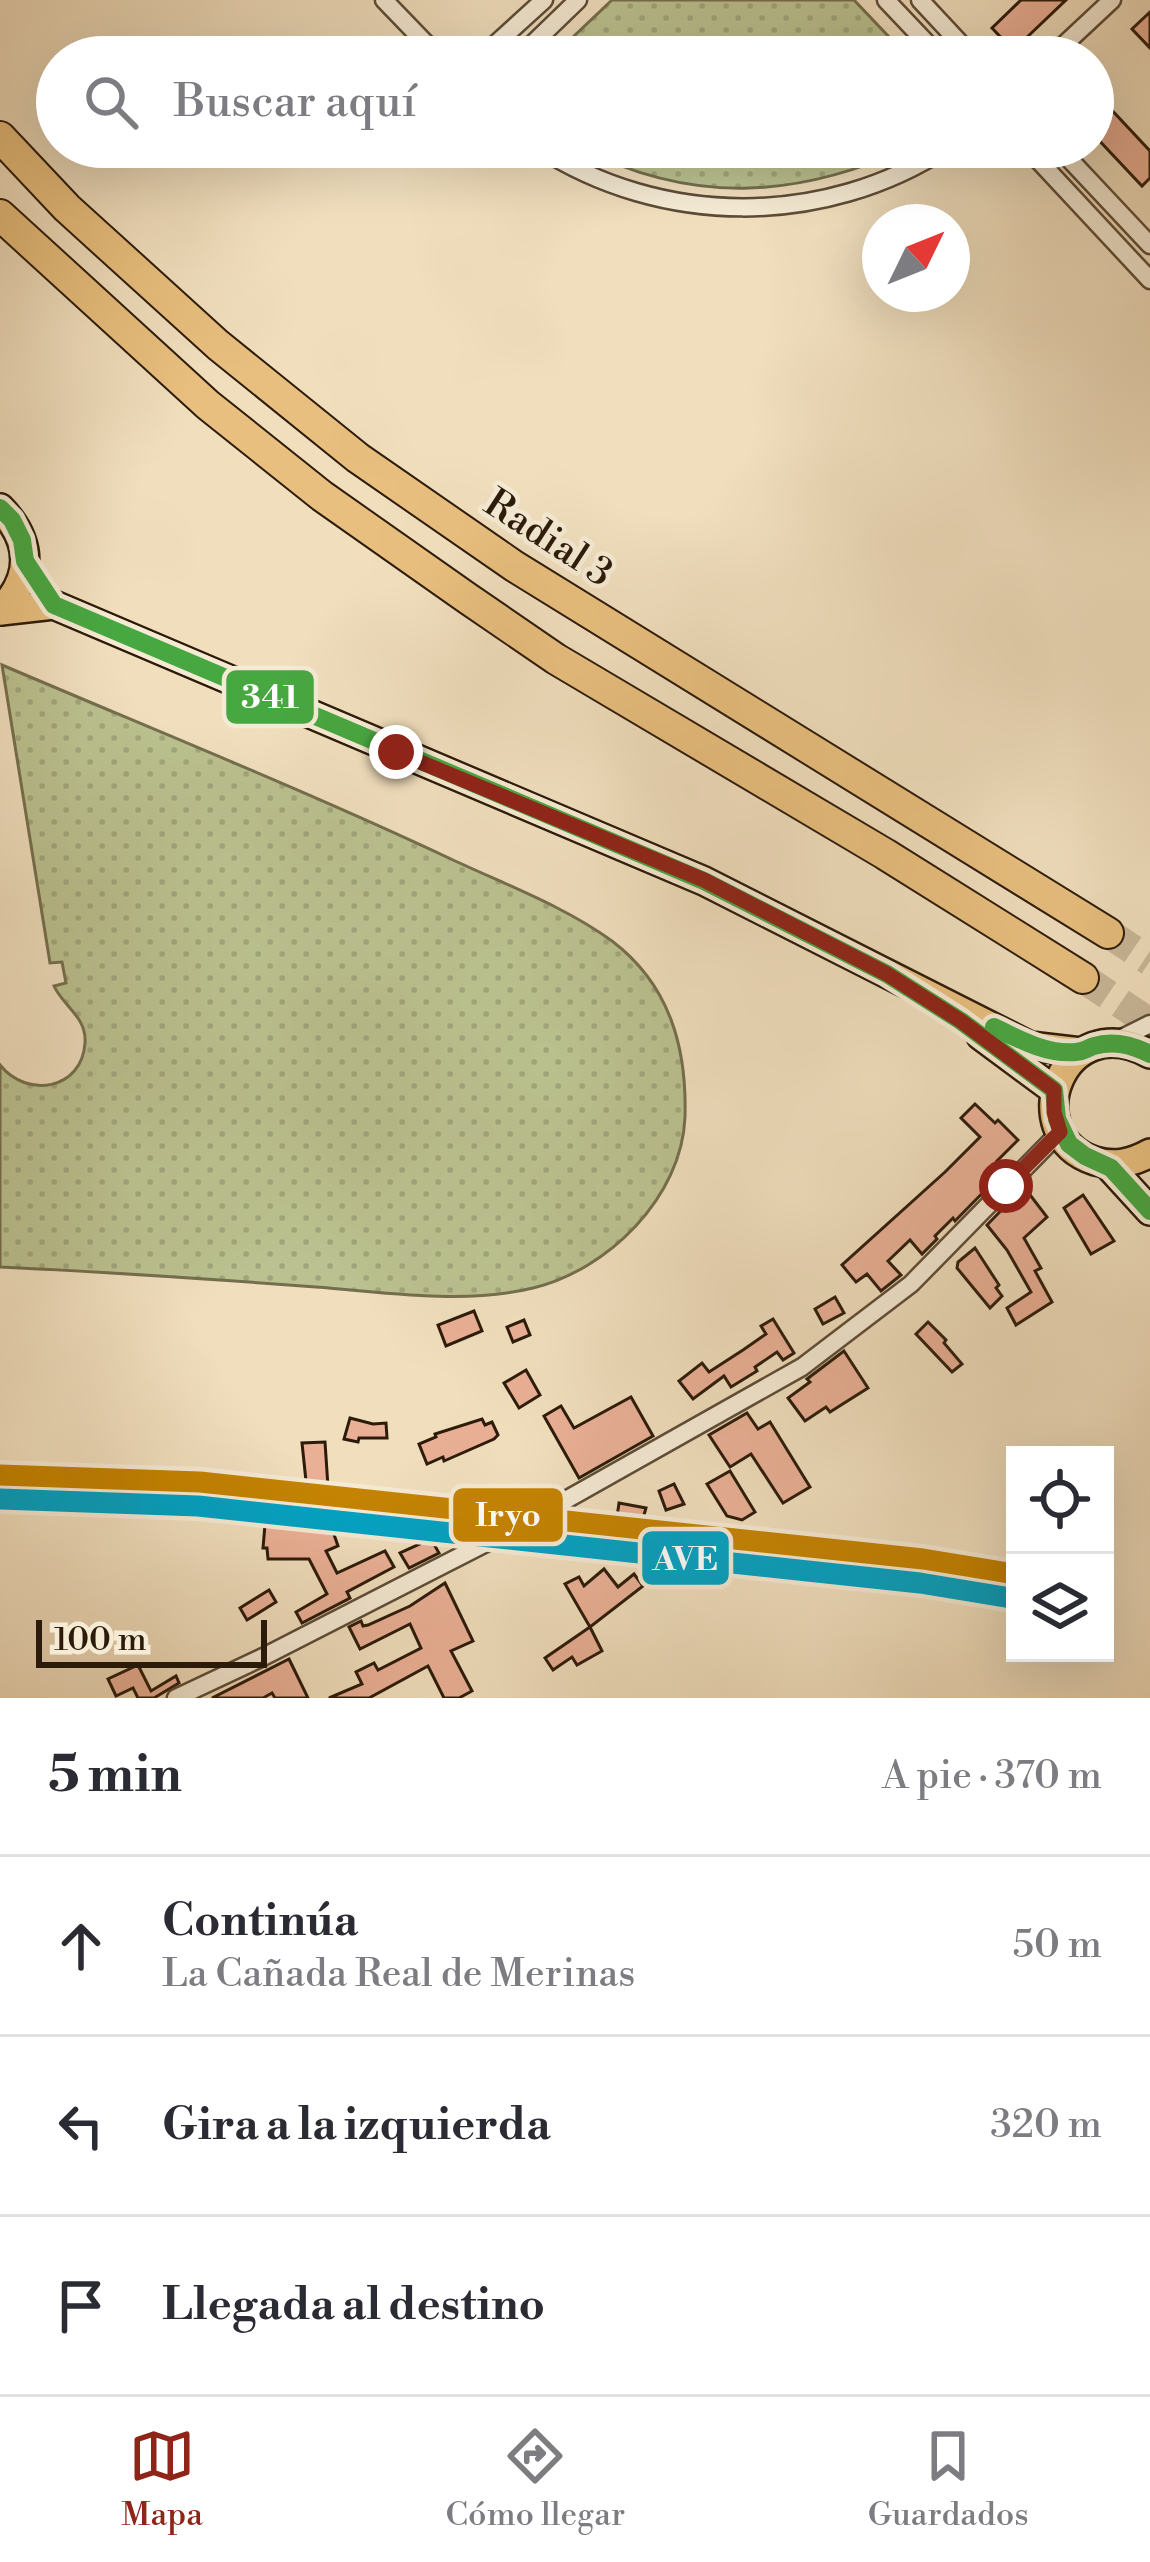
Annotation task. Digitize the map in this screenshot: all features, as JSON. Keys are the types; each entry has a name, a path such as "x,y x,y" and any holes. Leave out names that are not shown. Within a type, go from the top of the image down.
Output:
{"highway":[{"name":"Radial 3","path":"0,137 67,208 218,345 358,458 514,566 1108,932"},
{"path":"0,215 208,405 322,496 556,659 1083,978"}],"main road":[{"path":"0,508 22,540 25,562 14,597 0,611"},
{"path":"25,562 53,605"},
{"path":"0,611 53,605 704,880 1030,1046 1081,1052"},
{"path":"887,974 961,1021 1054,1090"},
{"path":"1150,1054 1114,1042 1091,1047 1060,1075 1054,1090 1060,1132 1088,1159 1122,1164 1150,1153"},
{"path":"1107,1164 1150,1211"}],"street":[{"path":"384,0 419,36"},
{"path":"509,36 544,0"},
{"path":"541,36 578,0"},
{"path":"886,0 920,36"},
{"path":"920,0 954,36"},
{"path":"1073,36 1112,0"},
{"path":"576,168 639,194 698,206 743,208 845,194 910,168"},
{"path":"1046,168 1150,280"},
{"path":"1080,168 1146,232"},
{"path":"1114,1042 1150,1024"},
{"path":"176,1698 525,1523 802,1367 911,1284 1060,1132"}],"green space":[{"path":"612,0 854,0 888,36 574,36"},
{"path":"627,168 855,168 785,185 744,188 662,179"},
{"path":"2,665 533,896 593,928 632,958 671,1020 685,1091 681,1147 671,1175 636,1226 588,1265 561,1279 480,1296 0,1267 0,1065 24,1083 52,1084 74,1071 85,1043 78,1019 54,986 66,983 62,962 50,963"}],"building":[{"path":"1021,0 1066,0 1028,36 1000,36 992,28"},
{"path":"1150,12 1150,48 1132,29"},
{"path":"1114,112 1150,151 1150,178 1142,186 1114,156"},
{"path":"975,1104 1018,1140 997,1161 1006,1169 922,1254 910,1240 888,1261 901,1275 881,1291 867,1274 856,1282 842,1265 980,1137 961,1118"},
{"path":"1024,1187 1047,1217 1024,1238 1052,1302 1016,1325 1007,1308 1031,1292 987,1225"},
{"path":"1083,1195 1114,1241 1091,1254 1064,1208"},
{"path":"975,1248 1002,1296 990,1308 957,1268"},
{"path":"835,1297 844,1313 823,1324 815,1309"},
{"path":"474,1311 482,1331 446,1346 438,1325"},
{"path":"773,1319 794,1353 783,1360 777,1352 731,1387 724,1376 693,1399 679,1381 702,1363 709,1372 743,1350 766,1334 761,1326"},
{"path":"524,1320 530,1335 513,1342 507,1327"},
{"path":"928,1322 962,1364 952,1372 916,1334"},
{"path":"844,1351 868,1388 830,1412 826,1407 805,1421 788,1398"},
{"path":"526,1370 540,1395 519,1408 504,1383"},
{"path":"631,1397 653,1436 579,1478 544,1416 561,1406 574,1428"},
{"path":"747,1413 758,1429 770,1422 810,1487 783,1503 751,1454 730,1467 709,1435"},
{"path":"350,1418 386,1423 387,1438 344,1439"},
{"path":"482,1419 485,1425 492,1422 498,1435 494,1439 427,1464 419,1444"},
{"path":"325,1442 328,1487 336,1487 337,1504 323,1503 338,1546 326,1551 337,1573 385,1551 394,1567 347,1592 350,1598 302,1623 296,1612 327,1594 309,1559 268,1559 267,1548 263,1548 269,1478 306,1481 302,1443"},
{"path":"730,1471 755,1512 742,1520 727,1516 707,1484"},
{"path":"674,1484 684,1504 666,1510 659,1491"},
{"path":"619,1503 646,1508 642,1522 617,1517"},
{"path":"503,1514 502,1520 453,1546 450,1533"},
{"path":"431,1539 439,1553 409,1568 400,1553"},
{"path":"604,1569 618,1587 634,1574 643,1586 590,1627 565,1584 579,1577 584,1586"},
{"path":"445,1583 473,1641 451,1651 472,1691 459,1698 444,1698 428,1666 369,1698 329,1698 362,1684 356,1672 374,1663 378,1670 421,1648 410,1624 360,1649 349,1627 361,1621 368,1625 410,1606"},
{"path":"269,1590 276,1602 247,1620 240,1608"},
{"path":"590,1627 602,1651 577,1665 572,1657 553,1670 545,1658"},
{"path":"289,1659 308,1698 275,1698 272,1693 263,1698 212,1698"},
{"path":"138,1665 151,1691 176,1676 179,1683 154,1698 138,1698 133,1688 116,1696 108,1679"}],"tunnel":[{"path":"1108,933 1150,961"},
{"path":"1083,978 1150,1023"}],"transit line":[{"name":"341","path":"0,508 12,520 25,561 54,605 704,881 887,974 961,1021 1054,1090 1057,1119 1069,1144 1111,1168 1150,1211"},
{"name":"341","path":"994,1027 1055,1051 1116,1044 1150,1054"},
{"name":"Iryo","path":"0,1475 200,1482 923,1559 1006,1573"},
{"name":"AVE","path":"0,1499 198,1506 920,1583 1006,1597"}],"route":[{"path":"396,752 704,880 887,974 961,1021 1054,1090 1060,1132 1006,1186"}]}
